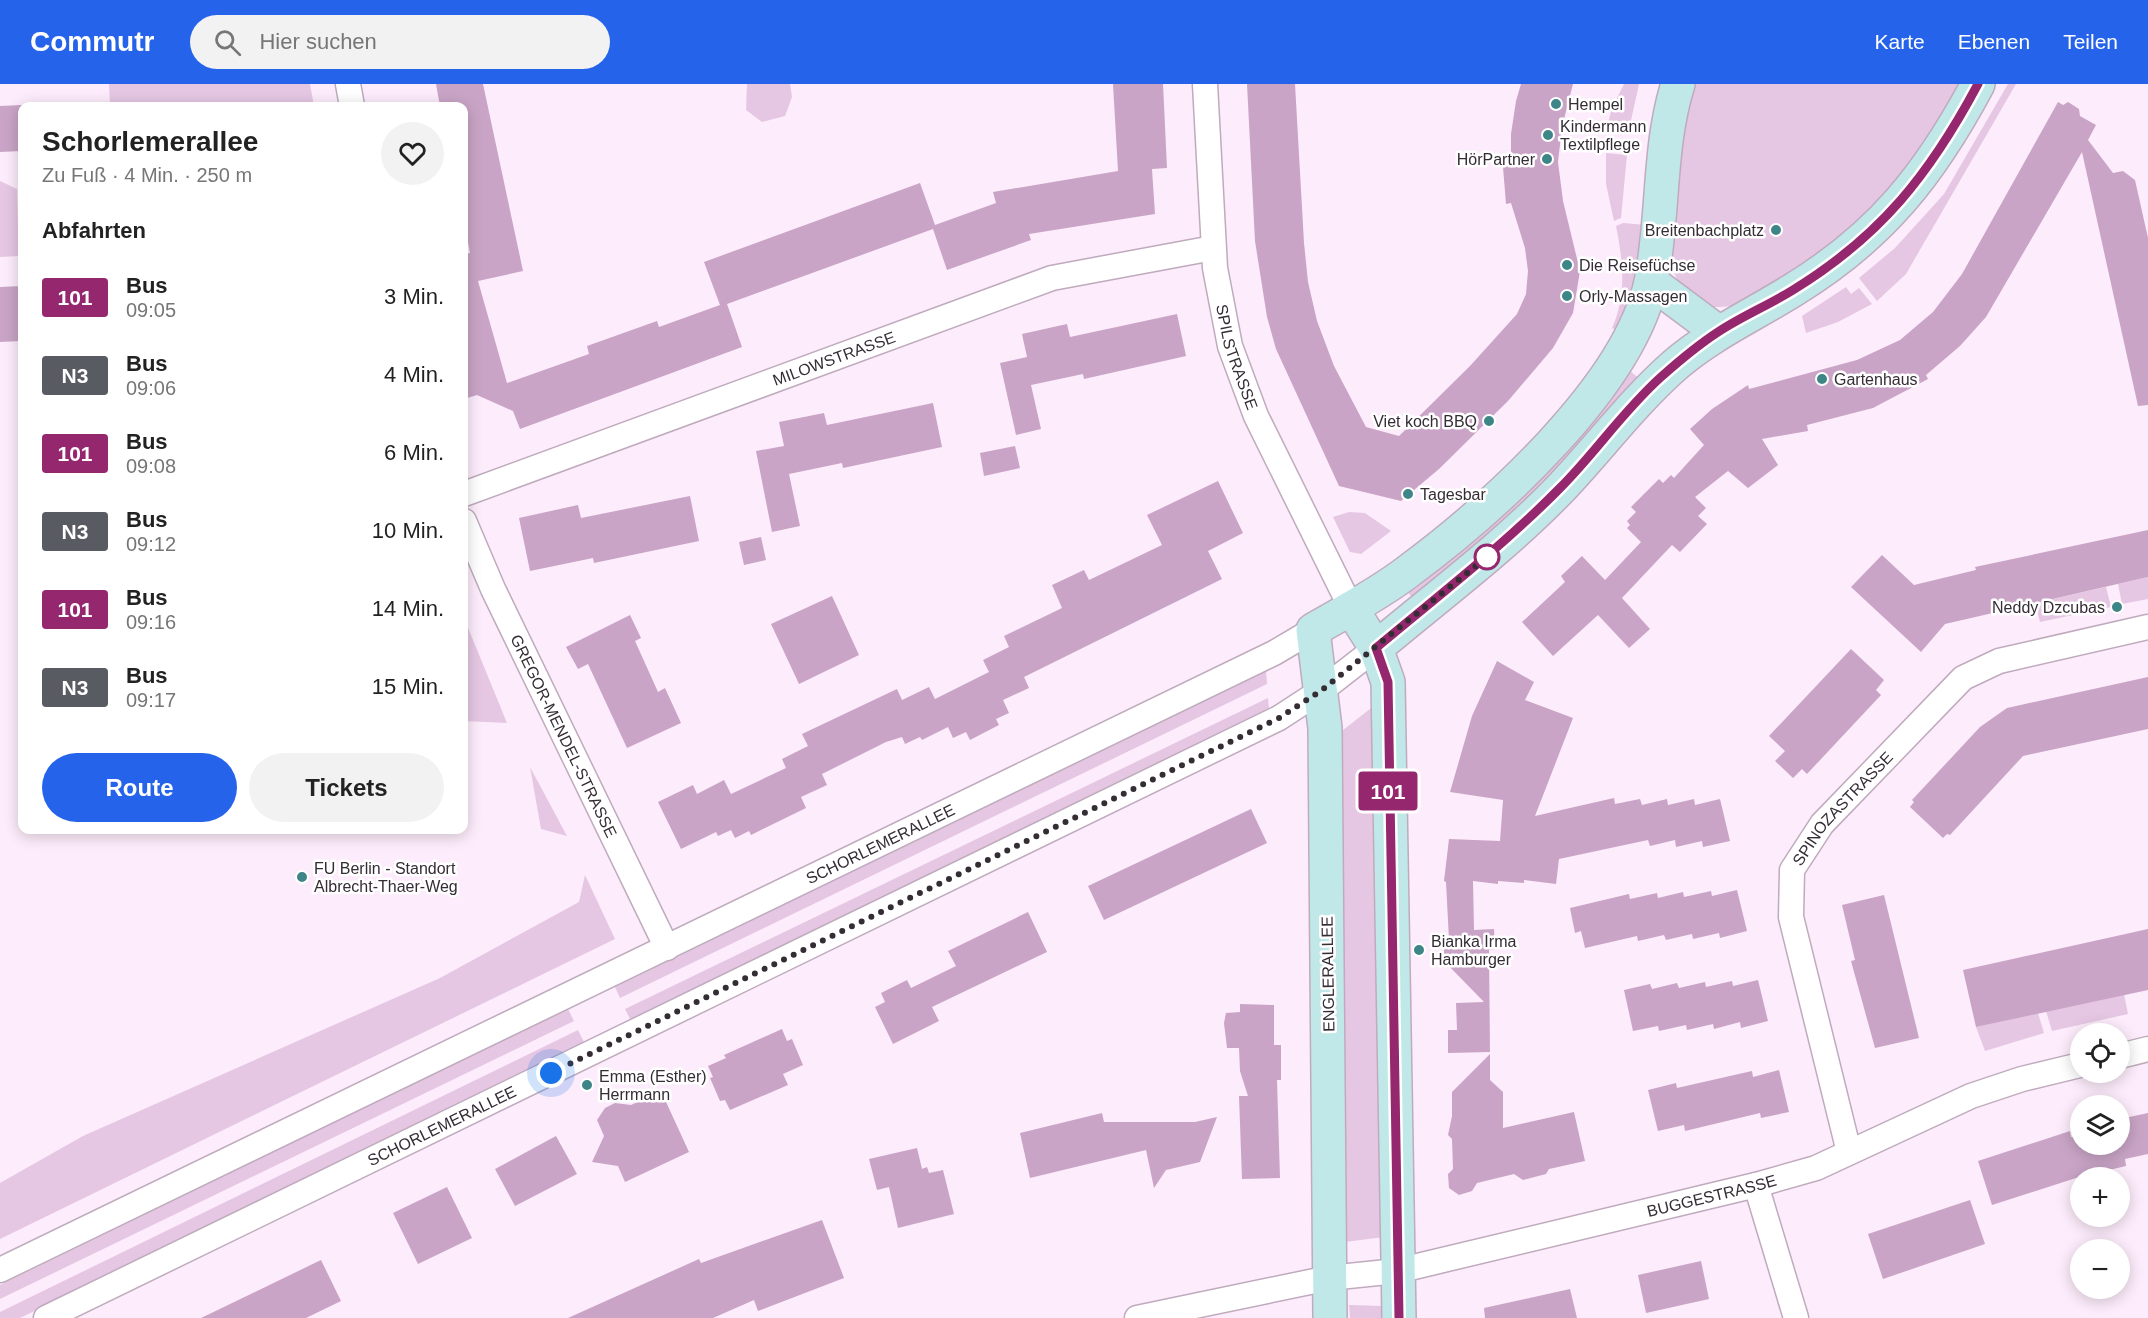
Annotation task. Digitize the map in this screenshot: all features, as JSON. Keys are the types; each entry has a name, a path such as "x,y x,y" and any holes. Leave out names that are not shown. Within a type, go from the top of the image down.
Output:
{"main road":[{"path":"1678,84 1667,143 1651,282 1718,332 1794,290 1855,246 1904,200 1950,136 1978,84"},
{"name":"SCHORLEMERALLEE","path":"1313,630 1405,575 1526,469 1603,383 1625,351 1642,312 1651,282"},
{"name":"SCHORLEMERALLEE","path":"1376,648 1487,557 1560,488 1659,380 1718,332"},
{"path":"1351,608 1376,648 1388,682 1399,1318"},
{"name":"ENGLERALLEE","path":"1313,630 1325,728 1330,1318"}],"street":[{"path":"348,84 351,102"},
{"name":"SPILSTRASSE","path":"1204,84 1213,248 1224,322 1246,393 1351,608"},
{"name":"MILOWSTRASSE","path":"468,493 1052,278 1213,248"},
{"name":"GREGOR-MENDEL-STRASSE","path":"468,530 540,688 667,948"},
{"name":"SPINOZASTRASSE","path":"1849,1152 1791,917 1791,870 1822,824 1964,678 1984,666 2008,659 2148,627"},
{"name":"SCHORLEMERALLEE","path":"0,1270 1263,658 1313,630"},
{"name":"SCHORLEMERALLEE","path":"46,1318 1265,726 1296,709 1376,648"},
{"path":"2130,1054 2148,1049"},
{"name":"BUGGESTRASSE","path":"1137,1318 1329,1278 1397,1271 1756,1185 1816,1168 1971,1096 2022,1079 2070,1067"},
{"path":"1756,1185 1796,1318"}],"shaded area":[{"path":"109,84 310,84 313,102 110,102"},
{"path":"747,84 790,84 792,97 785,116 762,122 746,110"},
{"path":"1624,84 1639,84 1630,125 1608,123 1612,108"},
{"name":"Breitenbachplatz","path":"1691,84 1965,84 1931,142 1870,214 1802,268 1733,306 1711,307 1681,288 1670,264 1677,162"},
{"path":"2008,84 2016,84 1906,274 1877,301 1859,278 1895,248 1944,194"},
{"path":"1606,153 1627,155 1621,218 1614,221 1606,184"},
{"path":"0,181 17,189 18,256 0,257"},
{"path":"1623,223 1646,225 1642,256 1620,332 1612,328 1622,290 1616,226"},
{"path":"1846,287 1851,294 1859,288 1872,304 1838,322 1806,333 1802,316"},
{"path":"1628,369 1642,381 1552,478 1414,600 1406,590"},
{"path":"1349,512 1365,513 1391,531 1361,554 1350,552 1333,517"},
{"path":"2148,577 2148,599 2122,604 2118,584"},
{"path":"2106,587 2111,607 2040,622 2035,603"},
{"path":"468,628 507,723 468,721"},
{"path":"1266,671 1267,684 620,998 615,987"},
{"path":"1268,698 1269,709 1244,724 631,1021 625,1009"},
{"path":"1375,705 1384,1237 1345,1242 1338,734"},
{"path":"530,767 567,836 541,829"},
{"path":"585,875 615,939 0,1239 0,1183 83,1136 440,978 579,902"},
{"path":"2124,994 2128,1014 2088,1023 2070,1023 2070,1027 2052,1031 2046,1011"},
{"path":"568,1009 574,1021 0,1299 0,1285"},
{"path":"2038,1013 2044,1033 1985,1051 1976,1027"},
{"path":"578,1030 585,1044 20,1318 0,1318 0,1312"},
{"path":"1349,1305 1383,1306 1383,1318 1350,1318"}],"building":[{"path":"436,84 483,84 523,271 478,281 507,383 589,354 587,346 657,321 659,327 720,305 704,262 920,183 935,225 996,203 993,192 1118,171 1113,84 1163,84 1167,168 1152,169 1155,214 1029,234 1031,240 947,270 933,229 727,304 742,347 520,429 513,411 477,395 468,398 468,253 470,253 468,242 468,102 439,102"},
{"path":"1247,84 1295,84 1304,243 1308,282 1317,321 1334,366 1366,427 1399,436 1470,366 1517,314 1526,294 1528,271 1525,248 1511,203 1506,204 1503,167 1511,165 1511,134 1516,101 1521,84 1573,84 1562,127 1558,162 1563,201 1580,271 1573,313 1553,348 1508,401 1439,469 1401,501 1339,486 1276,349 1267,317 1255,241"},
{"path":"2058,102 2063,105 2068,102 2079,109 2080,116 2096,125 2088,140 2113,173 2123,171 2135,180 2148,238 2148,405 2138,406 2082,152 1986,317 1960,346 1926,375 1928,379 1873,408 1807,425 1808,431 1762,439 1778,465 1748,488 1728,471 1695,497 1706,508 1698,516 1707,524 1680,552 1672,545 1622,598 1650,629 1629,648 1598,615 1553,656 1522,622 1565,582 1561,576 1582,556 1605,580 1641,542 1627,528 1630,525 1627,521 1636,512 1631,507 1659,479 1663,483 1671,475 1674,478 1704,445 1690,429 1712,409 1748,385 1749,389 1857,360 1900,340 1933,312 1962,274"},
{"path":"18,105 18,151 0,152 0,106"},
{"path":"18,286 18,341 0,342 0,287"},
{"path":"1177,314 1186,356 1084,379 1083,374 1031,385 1041,429 1016,435 1000,363 1027,357 1022,334 1067,324 1070,337"},
{"path":"933,403 942,447 843,468 842,463 789,474 800,526 772,532 756,451 784,446 779,422 824,413 827,425"},
{"path":"1015,446 1020,468 984,476 980,453"},
{"path":"1218,481 1243,533 1208,551 1222,579 1024,677 1029,688 1003,700 1009,713 996,719 999,725 970,740 966,732 953,738 948,727 922,740 920,737 905,744 902,737 886,742 822,774 827,785 801,797 806,808 751,835 749,831 735,838 731,830 718,836 716,832 681,849 658,802 693,785 697,794 724,780 731,794 786,768 782,759 808,746 802,734 897,689 902,700 929,687 935,699 989,672 983,660 1009,647 1004,636 1062,608 1052,585 1084,570 1089,580 1162,545 1147,515"},
{"path":"690,496 699,541 594,563 593,558 530,571 519,518 578,505 581,518"},
{"path":"2148,530 2148,577 1945,624 1921,652 1851,587 1882,555 1914,585 1976,570 1975,567"},
{"path":"761,537 766,560 744,565 739,542"},
{"path":"832,596 859,655 799,684 771,624"},
{"path":"630,615 641,638 635,641 658,692 665,688 681,723 627,748 588,664 578,669 566,647"},
{"path":"1851,649 1884,680 1876,690 1881,695 1807,774 1802,769 1793,778 1775,761 1785,751 1769,736"},
{"path":"1497,661 1534,682 1525,700 1573,718 1535,816 1614,798 1615,804 1640,799 1642,805 1667,799 1668,805 1694,799 1695,805 1720,799 1730,841 1703,847 1702,841 1676,847 1675,840 1650,846 1648,840 1559,859 1556,884 1524,880 1524,883 1498,881 1498,884 1473,881 1474,930 1494,929 1495,949 1489,950 1490,1052 1448,1053 1448,1030 1457,1030 1456,1003 1484,1002 1444,961 1444,940 1449,940 1446,882 1444,881 1449,839 1500,841 1503,800 1450,792 1472,716"},
{"path":"2148,677 2148,729 2023,756 1950,835 1947,834 1943,838 1910,807 1914,802 1912,800 1980,727 2007,708"},
{"path":"1251,809 1267,843 1104,920 1088,886"},
{"path":"1737,890 1747,931 1720,938 1719,933 1693,939 1692,934 1666,940 1664,935 1638,941 1637,936 1585,948 1581,931 1575,933 1570,908 1629,894 1630,899 1657,893 1658,898 1683,892 1684,897 1711,891 1712,896"},
{"path":"1884,895 1919,1038 1875,1048 1851,961 1855,960 1842,905"},
{"path":"1028,912 1047,952 932,1007 939,1021 893,1044 875,1007 885,1002 881,993 907,980 911,988 956,966 948,951"},
{"path":"2148,929 2148,990 1976,1027 1963,970"},
{"path":"1758,980 1768,1021 1741,1028 1740,1022 1714,1029 1713,1024 1687,1030 1686,1025 1659,1031 1658,1026 1633,1031 1624,990 1650,984 1652,989 1677,983 1679,988 1705,982 1706,987 1732,981 1733,986"},
{"path":"1240,1004 1274,1005 1274,1045 1281,1045 1281,1080 1277,1080 1280,1178 1242,1179 1239,1096 1248,1096 1240,1071 1239,1048 1227,1048 1224,1023 1226,1013 1240,1012"},
{"path":"782,1029 787,1041 792,1039 803,1065 783,1074 788,1085 730,1110 725,1100 720,1101 710,1078 713,1077 708,1066 726,1058 724,1055"},
{"path":"1490,1054 1490,1080 1503,1092 1503,1128 1574,1112 1585,1161 1549,1169 1546,1174 1523,1180 1514,1174 1477,1183 1472,1191 1459,1195 1449,1188 1448,1174 1453,1169 1452,1139 1448,1135 1452,1116 1452,1092"},
{"path":"1779,1070 1789,1112 1761,1118 1760,1113 1685,1131 1684,1125 1658,1131 1648,1090 1676,1083 1677,1088 1752,1071 1753,1077"},
{"path":"661,1091 689,1152 625,1182 618,1166 592,1162 604,1136 597,1120 605,1108 615,1103 631,1105"},
{"path":"1102,1113 1104,1122 1195,1122 1217,1117 1200,1162 1166,1170 1154,1188 1146,1150 1030,1178 1020,1133"},
{"path":"2148,1113 2148,1154 2125,1159 2126,1166 2122,1167 2070,1167 2070,1180 1992,1205 1978,1161 2070,1131 2070,1155 2130,1155 2130,1117"},
{"path":"556,1136 577,1174 515,1206 495,1169"},
{"path":"917,1148 922,1169 927,1167 929,1173 943,1170 954,1214 898,1228 889,1187 877,1190 869,1159"},
{"path":"447,1187 472,1238 418,1264 393,1213"},
{"path":"1970,1200 1985,1244 1883,1279 1868,1234"},
{"path":"822,1220 844,1278 758,1311 754,1300 713,1318 568,1318 699,1259 701,1263"},
{"path":"321,1260 341,1301 306,1318 201,1318"},
{"path":"1701,1261 1709,1299 1646,1313 1638,1275"},
{"path":"1570,1289 1577,1318 1485,1318 1484,1308"}],"bus line":[{"name":"101","path":"1399,1318 1388,808 1388,682 1376,648 1487,557 1532,515 1560,488 1659,380 1683,358 1718,332 1794,290 1855,246 1904,200 1950,136 1978,84"}],"place":[{"name":"Hempel","path":"1556,104"},
{"name":"Kindermann Textilpflege","path":"1548,135"},
{"name":"HörPartner","path":"1547,159"},
{"name":"Breitenbachplatz","path":"1776,230"},
{"name":"Die Reisefüchse","path":"1567,265"},
{"name":"Orly-Massagen","path":"1567,296"},
{"name":"Gartenhaus","path":"1822,379"},
{"name":"Viet koch BBQ","path":"1489,421"},
{"name":"Tagesbar","path":"1408,494"},
{"name":"Neddy Dzcubas","path":"2117,607"},
{"name":"FU Berlin - Standort Albrecht-Thaer-Weg","path":"302,877"},
{"name":"Bianka Irma Hamburger","path":"1419,950"},
{"name":"Emma (Esther) Herrmann","path":"587,1085"}],"route":[{"path":"551,1073 1296,709 1376,648 1487,557"}]}
